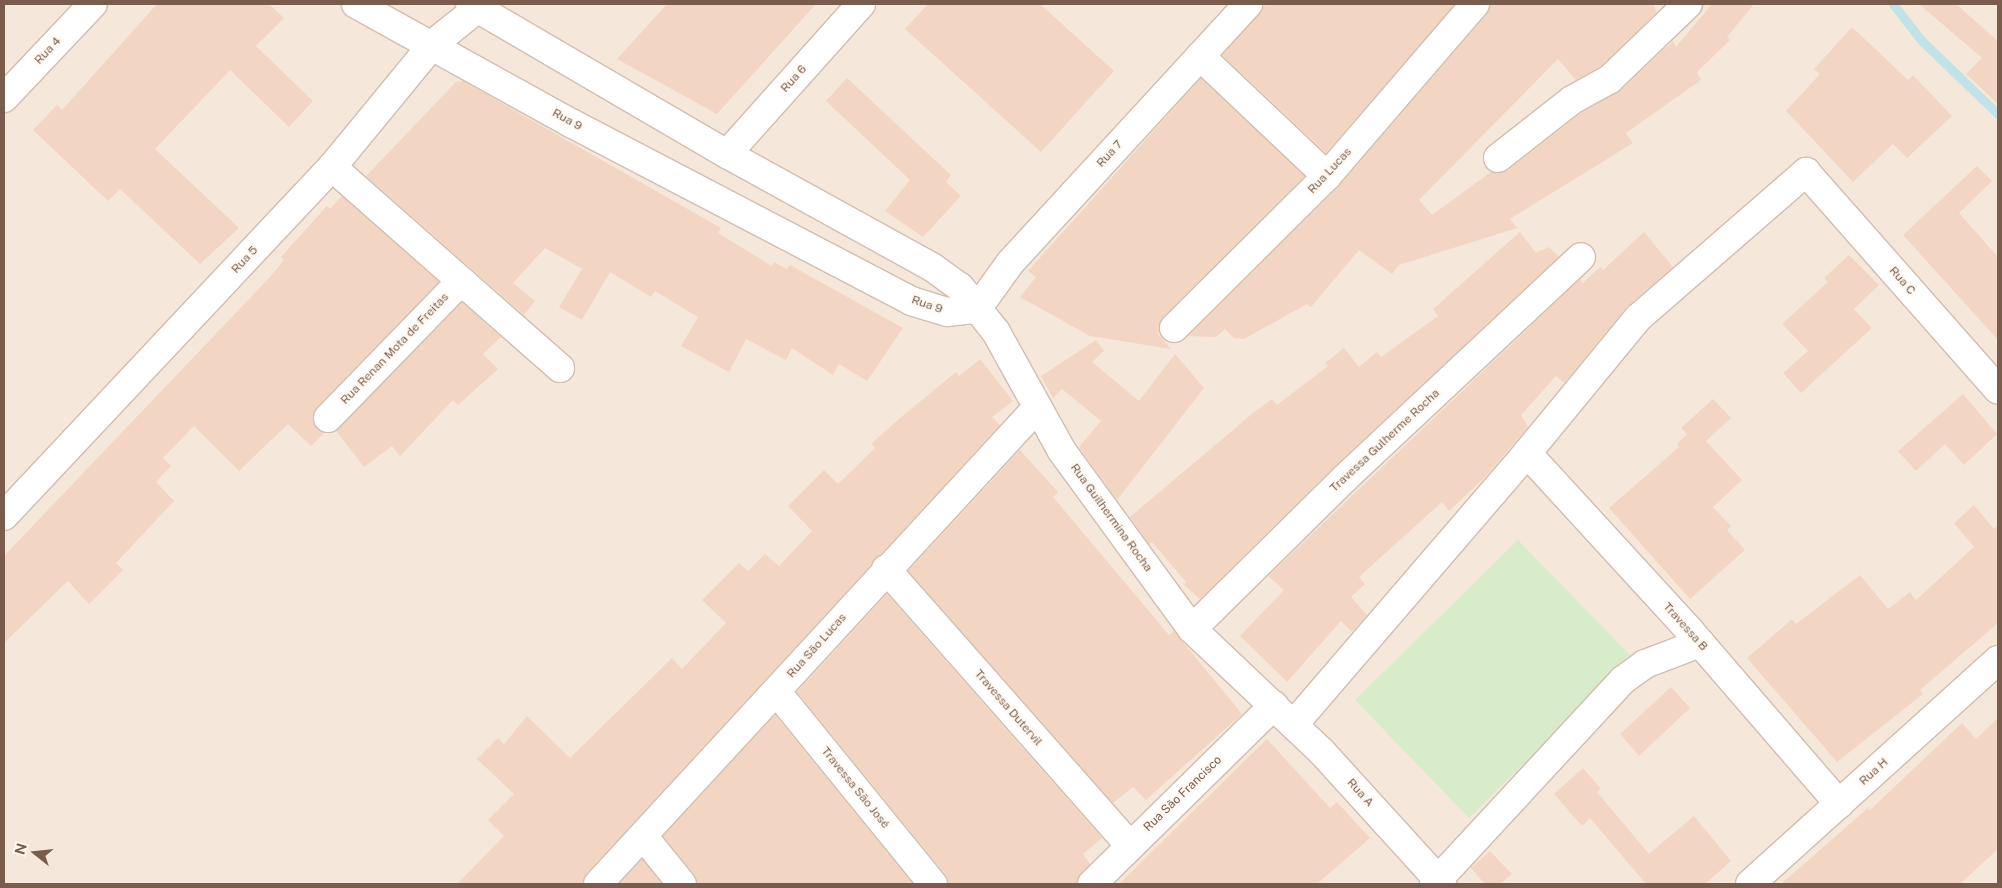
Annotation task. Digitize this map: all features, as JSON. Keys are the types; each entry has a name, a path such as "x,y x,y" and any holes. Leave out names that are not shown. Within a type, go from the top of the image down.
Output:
{"street":[{"name":"Rua 4","path":"4,98 93,4"},
{"name":"Rua 9","path":"356,4 433,44 571,123 911,301 947,312 977,309"},
{"name":"Rua 6","path":"727,154 862,4"},
{"name":"Rua 7","path":"977,309 1010,264 1248,4"},
{"name":"Rua Lucas","path":"1174,328 1327,176 1475,4"},
{"name":"Rua 5","path":"4,516 332,167 433,44 477,5"},
{"path":"477,5 727,154 932,267 960,287 977,309"},
{"path":"1498,158 1572,100 1610,78 1676,9"},
{"path":"1200,56 1327,176"},
{"path":"332,167 560,368"},
{"name":"Rua C","path":"1527,454 1638,318 1806,172 1998,390"},
{"name":"Travessa Gulherme Rocha","path":"1192,629 1345,478 1581,257"},
{"name":"Rua Renan Mota de Freitas","path":"328,418 461,281"},
{"name":"Rua Guilhermina Rocha","path":"977,309 999,339 1036,410 1062,451 1192,629 1274,705"},
{"name":"Rua São Lucas","path":"598,884 886,569 1036,410"},
{"path":"1294,724 1527,454"},
{"name":"Travessa B","path":"1527,454 1700,643 1839,804"},
{"name":"Travessa Dutervil","path":"886,569 1130,846"},
{"path":"1438,883 1623,680 1645,664 1700,643"},
{"name":"Rua H","path":"1750,884 1998,660"},
{"name":"Travessa São José","path":"776,691 933,884"},
{"name":"Rua A","path":"1274,705 1294,724 1438,883"},
{"name":"Rua São Francisco","path":"1092,884 1274,705"},
{"path":"643,836 682,884"}],"shaded area":[{"path":"4,4 1998,4 1998,884 4,884"}],"green space":[{"path":"1518,540 1632,657 1469,818 1355,700"}],"building":[{"path":"157,4 269,4 284,18 256,46 313,101 289,127 230,70 155,149 239,228 200,264 120,189 108,201 33,130 57,105 62,110"},
{"path":"667,4 816,4 717,114 617,59"},
{"path":"928,4 1040,4 1114,71 1041,152 905,29"},
{"path":"1266,4 1455,4 1326,153 1222,55"},
{"path":"1490,4 1653,4 1657,12 1601,66 1576,80 1558,59 1419,200 1432,215 1491,172 1500,173 1508,170 1581,113 1621,90 1673,41 1676,47 1712,4 1754,4 1727,37 1730,40 1697,72 1701,80 1626,133 1633,143 1510,219 1517,228 1399,265 1392,274 1359,250 1311,307 1307,304 1244,339 1234,338 1225,329 1216,337 1188,336 1339,186 1487,14"},
{"path":"1919,4 1956,4 1998,41 1998,104 1966,74 1982,58"},
{"path":"1852,27 1908,80 1913,75 1952,116 1907,158 1893,144 1853,182 1786,111 1820,74 1814,69"},
{"path":"847,78 951,175 946,182 961,196 923,237 885,211 910,180 826,101"},
{"path":"1201,78 1305,176 1163,317 1158,334 1171,349 1090,336 1020,297 1036,277 1028,271"},
{"path":"463,81 721,228 718,233 772,266 774,262 787,269 790,265 903,328 867,381 839,364 833,375 792,348 786,360 746,339 729,372 681,346 698,317 655,291 651,297 610,272 582,320 559,307 582,269 545,248 513,283 535,301 524,315 366,176 456,82"},
{"path":"1977,166 1992,181 1959,213 1998,257 1998,340 1903,235"},
{"path":"342,196 439,282 317,407 313,422 324,433 311,446 288,424 239,471 194,426 163,458 171,466 156,482 174,501 116,563 123,570 89,604 68,581 4,643 4,556 269,278 284,260 281,257 327,206 330,209"},
{"path":"1520,232 1536,253 1549,247 1559,257 1334,467 1200,599 1184,585 1186,582 1152,542 1149,544 1130,517 1253,413 1272,399 1277,405 1328,366 1325,363 1344,348 1359,367 1377,352 1381,357 1438,316 1433,309"},
{"path":"1644,232 1673,267 1626,308 1564,383 1556,376 1521,415 1528,427 1485,477 1449,511 1442,502 1359,577 1365,584 1351,597 1367,615 1352,632 1341,621 1287,682 1240,636 1284,590 1268,576 1580,279 1583,283 1600,267 1603,270"},
{"path":"1849,255 1879,285 1854,309 1872,328 1801,393 1783,373 1808,351 1782,324 1828,282 1824,278"},
{"path":"462,302 501,337 483,354 498,369 458,405 453,400 400,456 392,446 364,467 336,431"},
{"path":"1096,340 1104,351 1092,362 1139,401 1175,354 1204,388 1117,500 1079,447 1101,421 1062,389 1053,398 1041,376"},
{"path":"980,359 1013,401 992,417 1000,425 587,873 583,884 457,884 504,836 488,820 514,794 477,759 498,738 504,744 527,716 570,758 672,658 682,669 726,623 702,600 739,563 748,571 765,554 779,566 812,531 788,506 824,470 838,484 875,448 871,444 900,418 956,372 959,376"},
{"path":"1963,394 1997,434 1964,465 1945,444 1916,471 1898,451"},
{"path":"1713,399 1731,418 1706,441 1742,480 1713,507 1731,526 1727,530 1745,550 1690,599 1609,508 1679,447 1677,444 1687,434 1681,428"},
{"path":"1020,450 1058,492 1053,497 1169,635 1174,631 1242,714 1146,800 1133,787 1113,803 908,571"},
{"path":"1974,505 1994,529 1998,525 1998,623 1920,690 1923,694 1837,762 1747,658 1792,619 1796,624 1860,575 1888,609 1910,592 1916,600 1974,547 1954,523"},
{"path":"887,594 1102,838 1083,854 1090,864 1081,873 1077,884 948,884 945,874 797,692"},
{"path":"1671,687 1690,708 1639,756 1620,734"},
{"path":"775,715 913,884 697,884 694,874 663,836"},
{"path":"1998,718 1998,849 1960,884 1781,884 1868,808 1870,810 1962,723 1976,739"},
{"path":"1267,739 1330,808 1337,802 1370,838 1317,884 1119,884"},
{"path":"1583,768 1601,789 1597,792 1649,854 1694,816 1731,861 1705,884 1646,884 1590,818 1582,826 1554,794"},
{"path":"1490,851 1512,874 1500,884 1485,884 1471,868"},
{"path":"642,859 662,884 619,884"}],"waterway":[{"path":"1893,4 1921,40 1998,114"}]}
